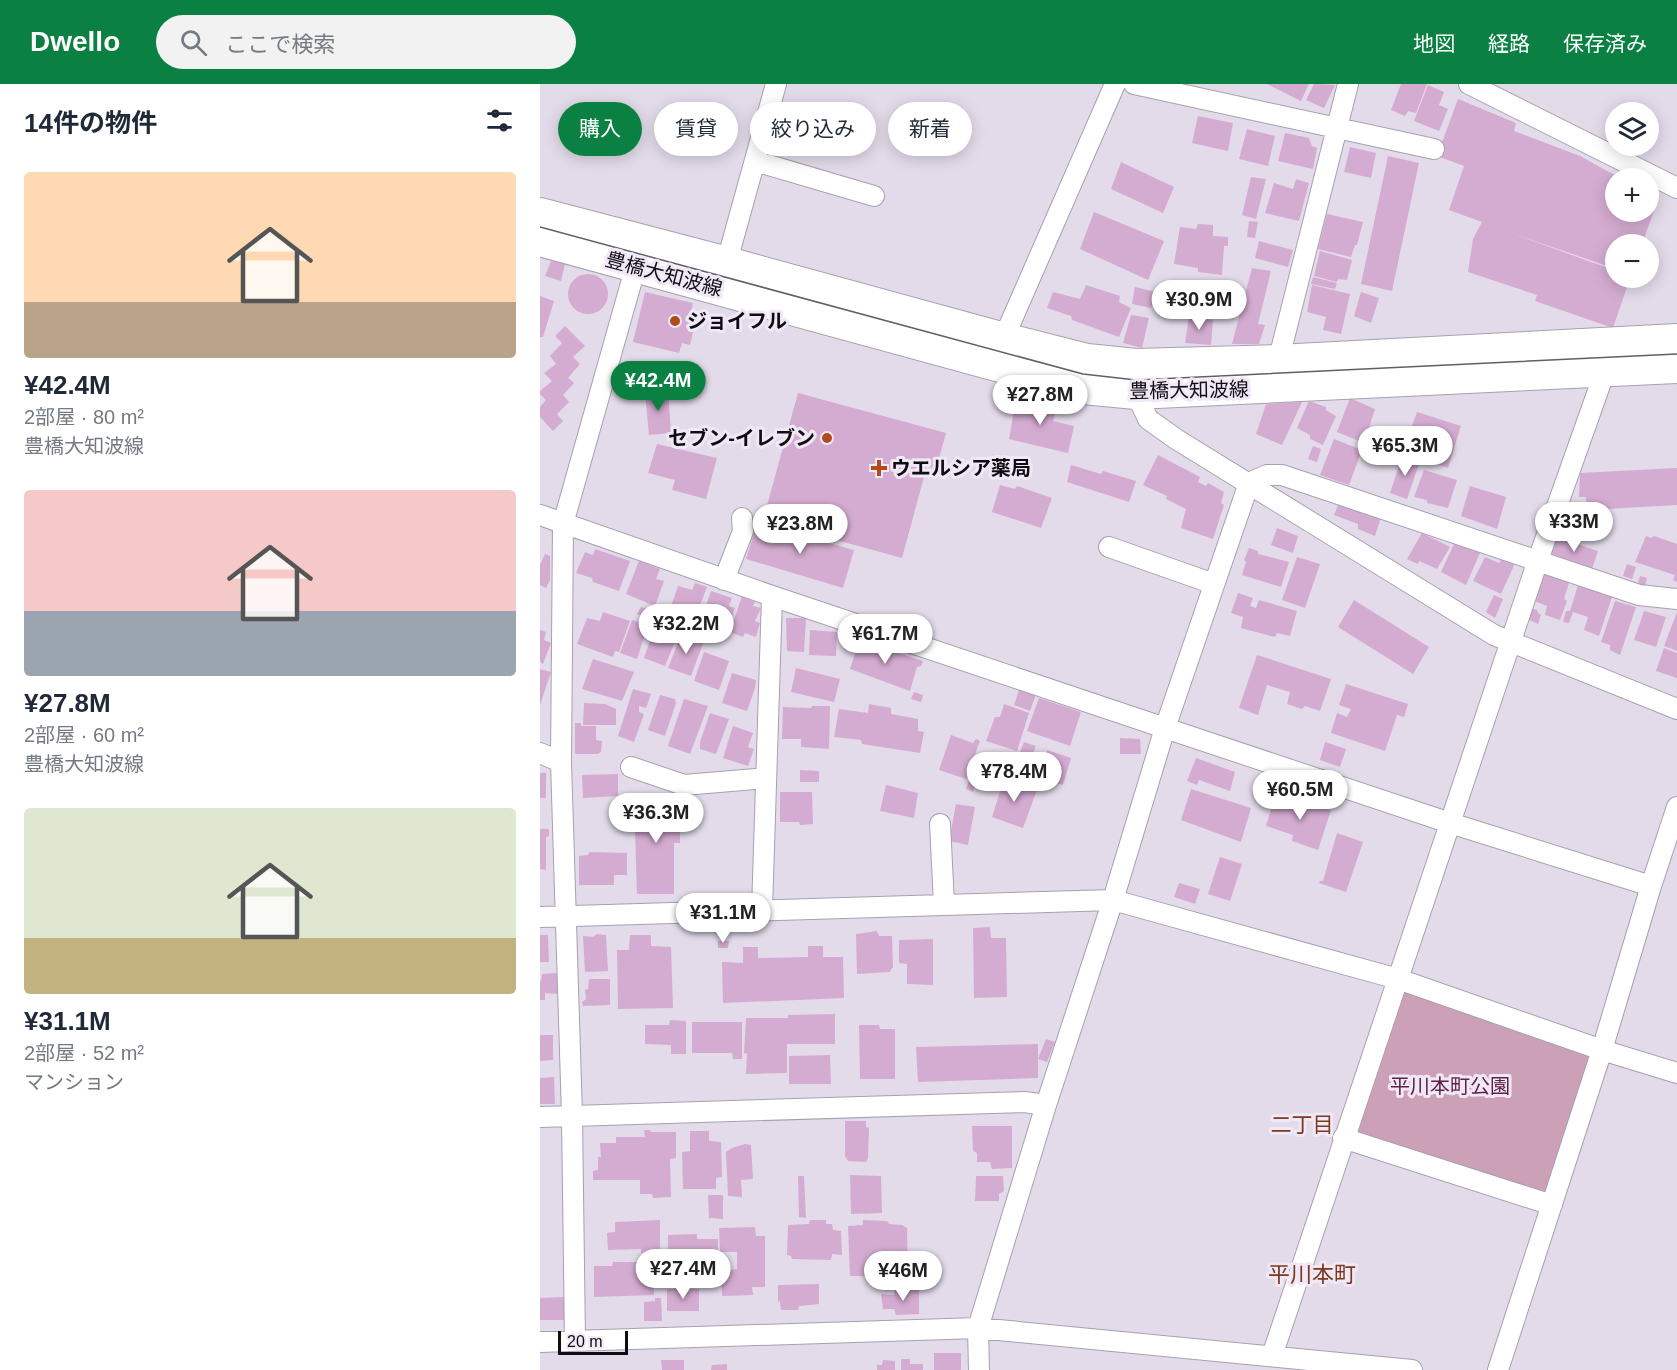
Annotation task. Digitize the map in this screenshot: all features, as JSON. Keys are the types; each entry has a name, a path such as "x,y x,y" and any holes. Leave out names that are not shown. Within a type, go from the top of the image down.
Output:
{"main road":[{"name":"豊橋大知波線","path":"540,214 640,254"},
{"name":"豊橋大知波線","path":"540,240 640,254 998,352 1087,360 1136,379 1275,374 1677,367"},
{"name":"豊橋大知波線","path":"1275,374 1677,340"}],"street":[{"path":"723,276 776,84"},
{"path":"998,352 1115,84"},
{"path":"1134,84 1434,149"},
{"path":"1275,374 1348,84"},
{"path":"1469,84 1677,188"},
{"path":"755,161 874,196"},
{"path":"575,1341 572,1116 561,762 563,524 640,254"},
{"path":"1272,1356 1538,560 1605,370"},
{"path":"1136,379 1148,420 1205,458 1494,635 1677,709"},
{"path":"979,1370 978,1329 1046,1105 1113,900 1165,728 1249,483 1267,475 1282,475 1639,595 1676,599"},
{"path":"540,515 724,580 1165,728 1450,823 1651,886"},
{"path":"724,580 743,531 742,518"},
{"path":"1109,547 1214,584"},
{"path":"762,910 772,596"},
{"path":"540,753 561,762"},
{"path":"631,766 684,785 766,778"},
{"path":"1498,1370 1602,1050 1677,807"},
{"path":"940,824 944,904"},
{"path":"540,917 1113,900 1398,979 1602,1050 1677,1073"},
{"path":"540,1117 1024,1102 1046,1105"},
{"path":"1343,1138 1552,1205"},
{"path":"540,1342 978,1329 1412,1370"}],"green space":[{"name":"平川本町公園","path":"1412,986 1583,1044 1592,1069 1552,1205 1343,1138 1393,993"}],"building":[{"path":"1267,84 1309,84 1301,101"},
{"path":"1314,84 1335,85 1324,108 1306,100"},
{"path":"1401,84 1427,84 1416,113 1408,111 1405,116 1391,110"},
{"path":"1428,85 1444,92 1439,105 1448,109 1439,131 1414,121"},
{"path":"1458,99 1516,123 1514,131 1580,156 1605,170 1605,222 1650,222 1646,234 1605,234 1605,265 1508,232 1605,267 1605,288 1627,288 1613,328 1535,301 1537,295 1468,272 1473,239 1482,222 1449,210 1464,166 1437,156"},
{"path":"1198,116 1233,123 1228,151 1192,143"},
{"path":"1247,129 1275,136 1268,166 1239,159"},
{"path":"1285,133 1309,138 1312,146 1317,148 1313,169 1278,161"},
{"path":"1350,147 1376,153 1371,178 1344,172"},
{"path":"1388,156 1419,163 1392,291 1361,284"},
{"path":"1121,162 1174,187 1163,213 1111,189"},
{"path":"1251,177 1266,179 1256,219 1242,215"},
{"path":"1296,179 1309,183 1299,221 1265,213 1274,183 1293,189"},
{"path":"1094,212 1164,241 1148,280 1080,249"},
{"path":"1327,214 1363,222 1351,257 1318,249"},
{"path":"1249,221 1258,222 1255,238 1247,237"},
{"path":"1198,224 1213,225 1213,236 1228,237 1228,246 1224,246 1222,275 1198,272 1198,268 1174,264 1180,227 1196,229"},
{"path":"1259,241 1293,250 1288,267 1255,258"},
{"path":"1320,251 1352,260 1347,280 1338,279 1337,282 1314,276"},
{"path":"551,261 565,264 561,281 545,276"},
{"path":"1252,268 1271,271 1258,324 1265,325 1259,344 1232,344"},
{"path":"588,274 602,280 608,294 602,308 588,314 574,308 568,294 574,280"},
{"path":"1313,277 1337,283 1335,289 1311,284"},
{"path":"1086,285 1120,296 1119,302 1131,308 1119,337 1047,308 1053,292 1080,299"},
{"path":"1312,285 1350,294 1341,334 1323,330 1326,317 1307,312"},
{"path":"1135,287 1156,292 1151,308 1132,304"},
{"path":"645,292 693,303 690,317 696,320 690,345 682,343 679,353 633,342"},
{"path":"1361,292 1379,298 1371,323 1354,316"},
{"path":"540,296 554,301 543,337 540,337"},
{"path":"1131,315 1149,318 1142,348 1123,343"},
{"path":"1189,317 1213,320 1211,345 1185,343"},
{"path":"565,326 585,346 573,357 580,364 568,378 574,383 563,395 569,402 557,414 563,421 553,431 540,417 540,407 546,400 540,391 552,381 544,373 556,364 550,356 562,343 555,336"},
{"path":"668,390 671,433 649,435 645,392"},
{"path":"798,393 946,433 936,469 927,466 902,558 763,520"},
{"path":"1022,396 1057,404 1053,421 1074,426 1068,453 1009,439 1014,411 1019,412"},
{"path":"1350,398 1375,409 1364,443 1337,432"},
{"path":"1309,401 1326,407 1326,410 1336,416 1323,445 1310,439 1310,435 1297,428"},
{"path":"1302,402 1282,445 1256,434 1266,404"},
{"path":"1417,412 1461,426 1448,468 1403,451"},
{"path":"1334,439 1362,450 1349,485 1320,475"},
{"path":"657,444 717,458 706,499 672,490 675,480 648,473"},
{"path":"1313,446 1321,449 1317,462 1308,459"},
{"path":"1403,454 1420,461 1407,499 1390,493"},
{"path":"1158,455 1200,477 1198,482 1206,486 1208,483 1224,492 1221,503 1224,505 1213,539 1181,528 1186,509 1166,499 1167,496 1143,485"},
{"path":"1071,465 1101,474 1103,471 1136,481 1129,502 1067,482"},
{"path":"1677,468 1677,505 1587,510 1586,497 1579,497 1580,473"},
{"path":"1424,470 1457,480 1448,508 1414,497"},
{"path":"1000,485 1015,489 1017,486 1052,498 1041,528 992,512"},
{"path":"1470,486 1506,497 1497,529 1461,516"},
{"path":"1340,500 1381,517 1375,536 1358,529 1358,524 1334,515"},
{"path":"757,523 854,550 843,588 746,559"},
{"path":"1277,528 1298,536 1293,553 1271,545"},
{"path":"1422,533 1450,547 1437,569 1419,561 1418,564 1407,559"},
{"path":"1646,536 1651,538 1654,536 1677,544 1677,582 1673,580 1675,575 1635,562"},
{"path":"1556,537 1598,551 1592,569 1551,554"},
{"path":"1455,542 1480,553 1466,585 1441,572"},
{"path":"1249,548 1258,551 1258,554 1289,562 1281,587 1242,575 1246,562 1244,560"},
{"path":"595,549 630,561 619,591 576,573 585,552 593,555"},
{"path":"545,554 550,556 550,580 546,588 540,585 540,565"},
{"path":"1503,556 1516,561 1501,594 1473,581 1485,557 1499,563"},
{"path":"1297,557 1320,564 1305,608 1282,600"},
{"path":"639,561 660,569 656,579 664,581 655,606 626,594"},
{"path":"1627,564 1636,567 1632,579 1623,576"},
{"path":"1544,571 1570,580 1564,599 1567,601 1560,620 1545,615 1547,606 1534,601"},
{"path":"1640,576 1647,578 1645,586 1638,583"},
{"path":"695,583 707,587 693,624 668,615 678,586 692,590"},
{"path":"1578,585 1612,597 1599,636 1584,630 1588,617 1573,612 1569,623 1563,622 1566,611 1570,611"},
{"path":"711,591 732,598 729,606 735,608 724,636 699,626"},
{"path":"1238,593 1253,598 1250,606 1256,608 1259,600 1297,611 1290,636 1277,633 1275,637 1241,628 1243,617 1231,613"},
{"path":"1494,595 1503,599 1495,618 1486,612"},
{"path":"742,596 755,602 753,606 761,608 755,621 760,623 756,637 745,633 743,637 730,632"},
{"path":"1354,600 1429,647 1413,674 1338,627"},
{"path":"1615,601 1636,607 1620,655 1610,650 1610,645 1601,642"},
{"path":"641,607 652,611 649,619 637,614"},
{"path":"1531,608 1537,610 1541,615 1538,624 1527,619"},
{"path":"1644,611 1666,617 1656,647 1634,640"},
{"path":"603,612 630,621 619,652 615,651 613,657 577,644 587,618 600,621"},
{"path":"1677,612 1677,651 1664,646"},
{"path":"786,618 806,618 804,652 787,651"},
{"path":"632,620 648,625 637,659 620,653"},
{"path":"665,626 679,632 665,666 644,658 654,630 662,632"},
{"path":"540,630 546,632 544,640 551,643 543,664 540,662"},
{"path":"810,630 837,632 836,656 809,655"},
{"path":"681,635 704,641 691,676 668,668"},
{"path":"859,641 923,661 921,666 917,667 910,691 850,669"},
{"path":"1664,648 1677,653 1677,678 1656,671"},
{"path":"704,652 729,661 719,690 694,681"},
{"path":"1257,655 1331,679 1320,711 1287,704 1290,692 1267,685 1258,715 1239,708"},
{"path":"593,659 634,672 622,701 582,689"},
{"path":"796,668 840,679 834,702 791,692"},
{"path":"540,669 551,672 540,705"},
{"path":"732,673 756,680 747,711 722,703"},
{"path":"1346,684 1408,704 1404,717 1397,715 1385,751 1331,733 1337,713 1347,717 1351,709 1339,705"},
{"path":"633,689 651,694 646,708 639,706 639,712 644,714 634,742 618,736"},
{"path":"1019,690 1036,695 1030,711 1014,705"},
{"path":"914,692 923,695 921,702 911,699"},
{"path":"660,695 675,699 676,703 665,736 648,730"},
{"path":"1039,698 1081,712 1070,746 1027,731"},
{"path":"684,699 708,706 690,754 668,746"},
{"path":"584,703 605,704 616,709 616,725 583,725"},
{"path":"869,704 891,708 891,714 918,719 918,731 924,732 920,753 862,744 861,740 834,737 839,709 868,713"},
{"path":"1004,704 1029,713 1017,751 986,741 995,717 1000,717"},
{"path":"812,706 830,706 829,749 801,747 801,739 782,739 783,707 811,708"},
{"path":"710,713 729,719 716,754 700,749 700,742"},
{"path":"575,723 581,723 581,726 596,726 596,740 602,741 601,752 575,754"},
{"path":"733,726 753,733 748,747 754,749 748,766 723,758"},
{"path":"951,735 973,743 976,739 980,741 966,779 939,770"},
{"path":"1120,738 1140,739 1141,754 1120,754"},
{"path":"1024,742 1036,746 1030,760 1019,755"},
{"path":"1325,742 1346,749 1340,767 1320,760"},
{"path":"1047,750 1071,758 1063,785 1038,777"},
{"path":"1196,758 1235,772 1230,791 1199,780 1197,785 1187,781"},
{"path":"800,770 819,771 819,782 800,782"},
{"path":"540,773 546,773 546,798 540,798"},
{"path":"618,774 618,796 583,798 582,775"},
{"path":"972,774 979,777 973,792 966,789"},
{"path":"999,777 1037,790 1023,828 992,817 1003,782 999,781"},
{"path":"886,785 918,793 914,818 880,811"},
{"path":"1191,789 1251,808 1241,842 1181,820"},
{"path":"780,792 812,792 813,824 780,822"},
{"path":"652,794 661,798 680,798 680,843 674,843 674,894 637,894 634,800 651,799"},
{"path":"1280,794 1331,810 1318,850 1292,841 1293,835 1266,826 1272,806 1277,806"},
{"path":"956,804 975,807 968,845 949,841"},
{"path":"540,829 549,829 549,836 546,837 546,870 540,869"},
{"path":"1337,833 1363,842 1346,892 1319,883 1323,881"},
{"path":"590,852 627,853 627,875 614,875 614,885 579,885 579,856 588,855"},
{"path":"1220,857 1242,864 1230,901 1208,894"},
{"path":"1179,883 1200,889 1195,904 1174,897"},
{"path":"990,927 991,938 1006,938 1007,997 974,998 973,928"},
{"path":"877,931 879,936 892,936 893,968 890,972 857,974 856,934"},
{"path":"597,934 606,935 608,971 585,972 583,936 593,937"},
{"path":"540,935 548,935 549,962 540,962"},
{"path":"630,935 651,935 651,946 671,947 673,1008 618,1009 617,950 629,950"},
{"path":"933,939 933,985 907,984 907,964 899,963 899,940"},
{"path":"718,941 729,941 728,948 718,948"},
{"path":"808,946 823,946 823,957 843,957 844,998 723,1003 722,962 743,963 743,947 758,947 758,958 808,957"},
{"path":"557,973 557,994 545,993 545,1000 540,1000 542,974"},
{"path":"589,979 610,979 610,1005 583,1006 582,1002 586,999 585,990 588,989"},
{"path":"835,1014 835,1044 787,1044 787,1073 746,1074 747,1054 744,1053 746,1018 788,1018 788,1015"},
{"path":"670,1020 686,1021 686,1054 671,1054 671,1045 645,1044 645,1025 669,1025"},
{"path":"692,1022 742,1022 742,1059 733,1059 732,1053 692,1053"},
{"path":"859,1025 879,1025 880,1029 895,1029 895,1079 860,1079"},
{"path":"540,1035 553,1035 553,1060 540,1061"},
{"path":"1046,1039 1055,1042 1047,1062 1038,1059"},
{"path":"1038,1044 1038,1078 918,1082 916,1047"},
{"path":"830,1055 831,1084 789,1084 789,1056"},
{"path":"554,1077 555,1104 540,1104 540,1078"},
{"path":"845,1121 866,1121 866,1127 869,1128 866,1162 848,1161 845,1156"},
{"path":"972,1126 1012,1126 1012,1168 992,1169 990,1162 977,1162 977,1153 973,1151"},
{"path":"644,1130 676,1132 676,1158 670,1159 671,1197 653,1198 652,1194 640,1194 640,1180 593,1180 593,1171 598,1170 598,1157 601,1157 600,1143 616,1143 616,1137 645,1137"},
{"path":"690,1131 709,1131 709,1141 721,1142 722,1177 716,1178 716,1189 683,1189 682,1152 690,1151"},
{"path":"745,1144 751,1145 753,1179 741,1180 742,1197 728,1196 726,1152"},
{"path":"850,1175 881,1176 882,1213 851,1214"},
{"path":"798,1176 804,1176 806,1218 799,1217"},
{"path":"976,1176 1003,1176 1004,1191 999,1194 999,1201 975,1201"},
{"path":"708,1195 723,1195 723,1219 709,1218"},
{"path":"660,1220 660,1253 641,1253 641,1249 608,1250 607,1233 615,1232 615,1222"},
{"path":"810,1220 826,1220 826,1224 832,1224 833,1230 841,1231 842,1255 832,1254 831,1260 792,1259 787,1255 788,1225 809,1224"},
{"path":"863,1220 887,1221 889,1224 902,1225 907,1228 908,1273 891,1272 889,1277 878,1278 878,1276 850,1276 848,1226 863,1225"},
{"path":"755,1227 756,1236 765,1236 765,1287 752,1287 753,1295 722,1296 721,1271 737,1269 737,1252 720,1252 719,1228"},
{"path":"697,1234 697,1239 718,1239 718,1276 697,1276 696,1267 684,1266 684,1271 668,1271 668,1235"},
{"path":"613,1262 654,1262 654,1295 594,1297 594,1266 612,1266"},
{"path":"819,1284 819,1304 799,1306 798,1310 781,1310 778,1301 778,1285"},
{"path":"667,1289 699,1289 699,1311 667,1311"},
{"path":"895,1289 919,1289 919,1314 896,1315 894,1309 883,1309 881,1294 894,1295"},
{"path":"564,1297 564,1320 540,1320 540,1298"},
{"path":"655,1298 661,1298 662,1321 644,1321 644,1302 655,1301"},
{"path":"934,1353 961,1353 961,1370 934,1370"},
{"path":"901,1359 910,1359 910,1364 923,1364 923,1370 901,1370"},
{"path":"661,1360 684,1360 684,1370 662,1370"},
{"path":"883,1360 895,1361 895,1370 877,1370 877,1365 882,1365"},
{"path":"727,1364 727,1370 711,1370 712,1365"}],"tram line":[{"path":"540,227 1083,374 1136,380 1677,354"}],"place":[{"name":"ジョイフル","path":"675,321"},
{"name":"セブン-イレブン","path":"827,438"},
{"name":"ウエルシア薬局","path":"879,468"}],"district":[{"name":"二丁目","path":"1302,1125"},
{"name":"平川本町","path":"1312,1274"}]}
